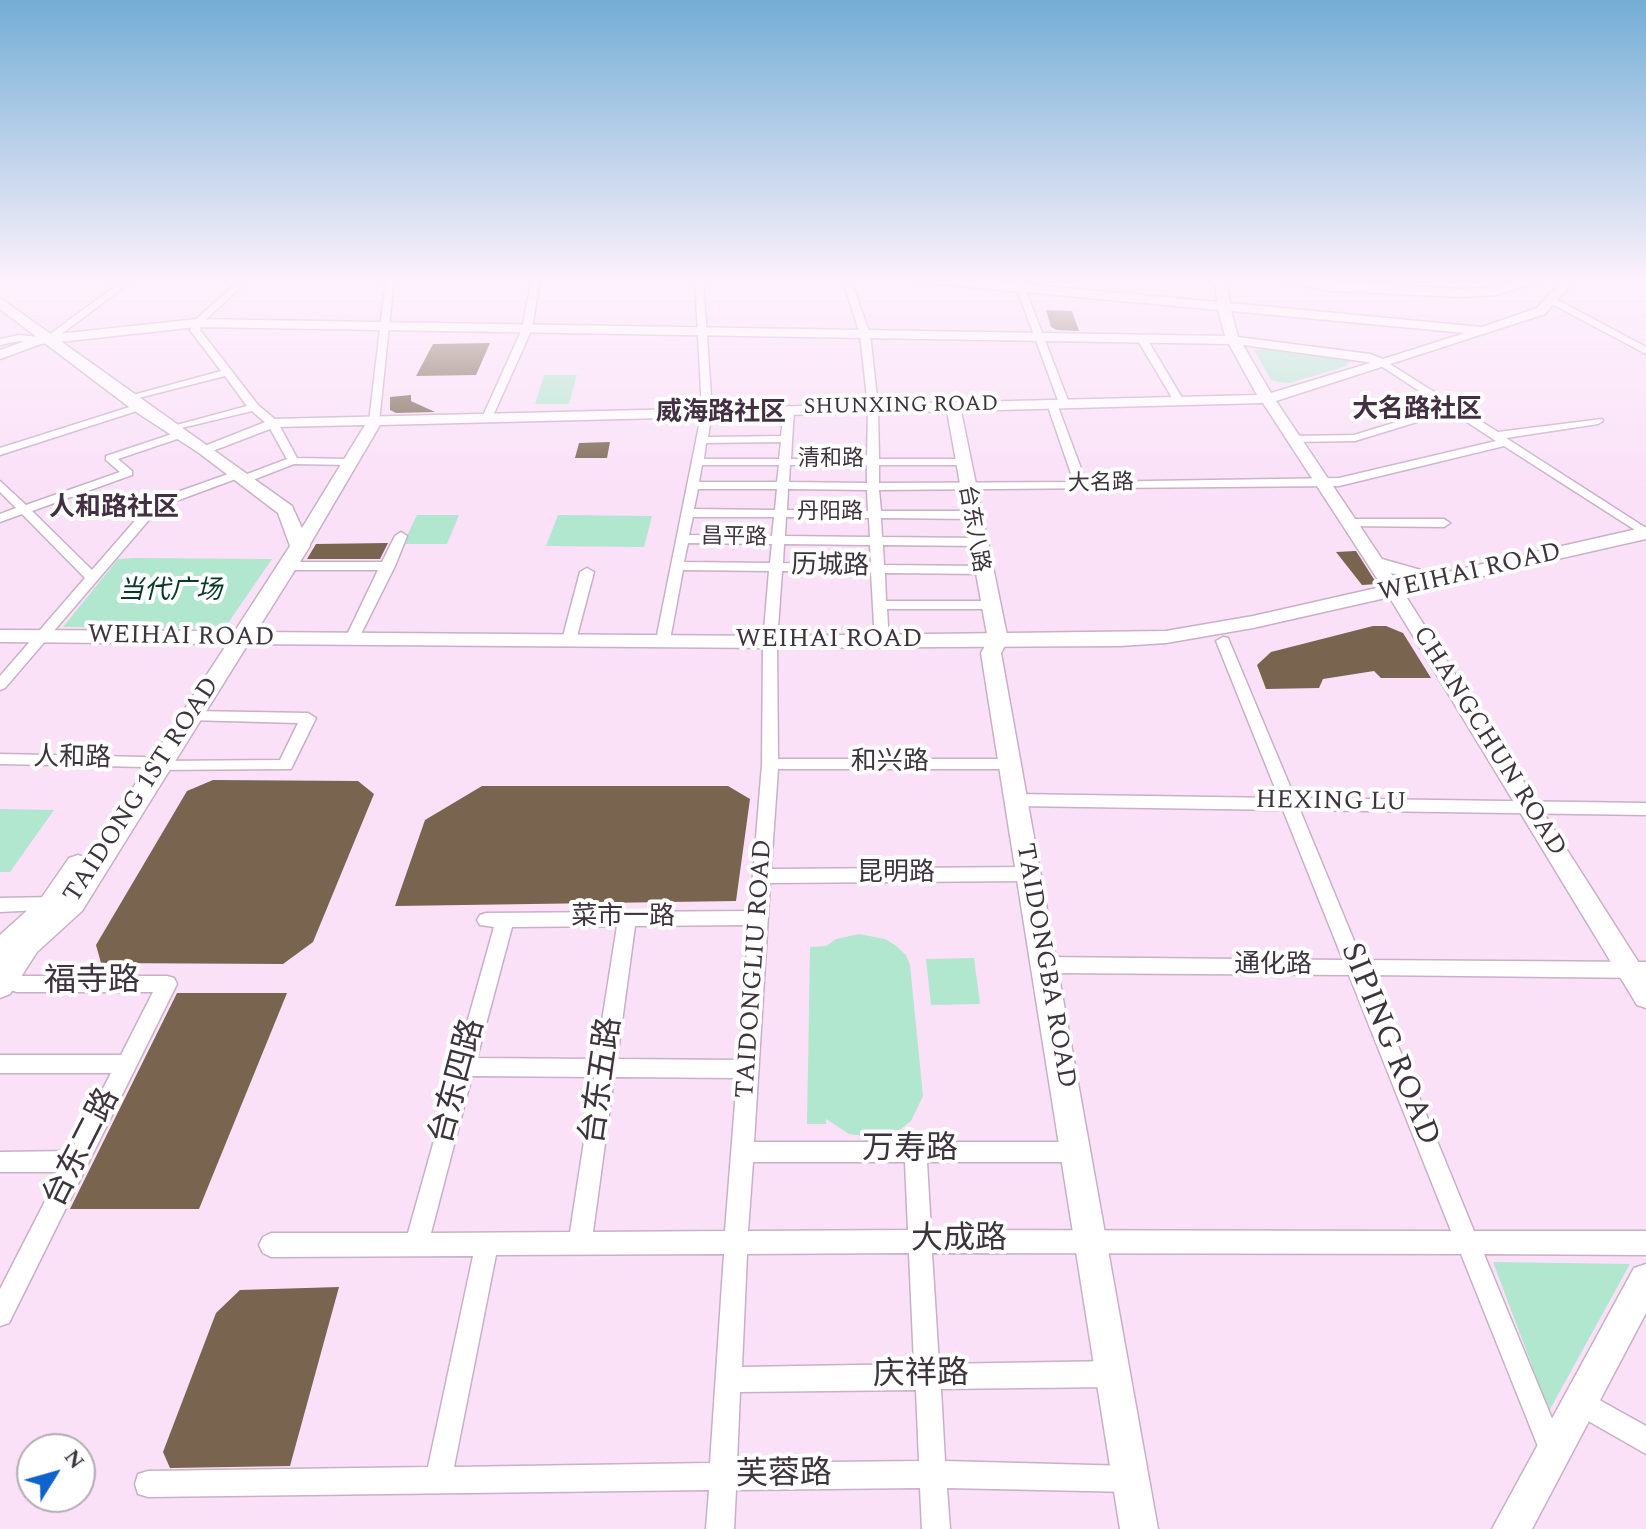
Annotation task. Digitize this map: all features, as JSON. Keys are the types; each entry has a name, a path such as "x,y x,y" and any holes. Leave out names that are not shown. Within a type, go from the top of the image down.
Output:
{"main road":[{"path":"56,349 286,510 294,544"},
{"path":"176,433 205,449 238,477"},
{"name":"WEIHAI ROAD","path":"229,646 352,639 663,640 770,647 882,642 994,644 1124,652 1223,641 1398,597 1451,578 1646,533"},
{"name":"TAIDONG 1ST ROAD","path":"152,764 193,716 229,646 287,566 294,544"},
{"name":"TAIDONG 1ST ROAD","path":"9,985 27,944 62,904 294,544"},
{"name":"WEIHAI ROAD","path":"0,648 36,643 770,647 994,644 1166,637 1646,550"},
{"name":"WEIHAI ROAD","path":"0,636 36,643"},
{"name":"TAIDONG 1ST ROAD","path":"0,952 62,904"}],"street":[{"path":"0,357 26,349"},
{"path":"0,357 28,349"},
{"path":"209,349 254,407 273,423 293,461"},
{"path":"294,544 374,422 381,349"},
{"path":"487,418 518,349"},
{"path":"663,640 707,411 702,349"},
{"path":"867,349 873,407 873,486 882,642"},
{"path":"1043,349 1081,485"},
{"path":"1148,349 1179,401"},
{"name":"CHANGCHUN ROAD","path":"1238,349 1267,399 1398,597 1527,806 1638,970 1646,997"},
{"path":"1304,349 1370,358 1385,364 1646,533"},
{"name":"SHUNXING ROAD","path":"205,449 273,423 1267,399 1429,349"},
{"path":"0,452 226,373"},
{"name":"台东八路","path":"951,406 994,644"},
{"path":"0,518 128,473 110,458 254,407"},
{"name":"TAIDONGLIU ROAD","path":"720,1529 736,1242 770,764 770,647 789,409"},
{"path":"1293,439 1355,438 1413,420"},
{"name":"大名路","path":"693,485 1339,482 1500,439 1598,421"},
{"path":"702,440 786,439"},
{"path":"0,685 156,504 293,461 350,462"},
{"name":"清和路","path":"697,462 962,462"},
{"path":"0,485 92,578"},
{"name":"丹阳路","path":"687,513 971,515"},
{"path":"1349,523 1444,523"},
{"path":"352,639 401,536"},
{"name":"昌平路","path":"682,539 976,542"},
{"path":"1375,563 1420,575 1451,578"},
{"path":"287,566 389,566"},
{"name":"历城路","path":"677,566 981,570"},
{"path":"569,640 587,572"},
{"path":"880,605 988,605"},
{"name":"SIPING ROAD","path":"1223,641 1552,1450"},
{"name":"TAIDONGBA ROAD","path":"994,644 1028,874 1093,1241 1139,1529"},
{"name":"人和路","path":"0,759 285,765 308,718 193,716"},
{"name":"和兴路","path":"770,764 1010,764"},
{"name":"HEXING LU","path":"1016,800 1646,809"},
{"name":"昆明路","path":"763,876 1028,874"},
{"path":"0,905 62,904"},
{"name":"菜市一路","path":"496,920 760,918"},
{"name":"台东五路","path":"580,1243 627,919"},
{"name":"台东四路","path":"416,1244 464,1067 496,920"},
{"name":"通化路","path":"1044,965 1638,970"},
{"name":"福寺路","path":"9,985 167,984"},
{"name":"台东二路","path":"0,1314 167,984"},
{"path":"0,1064 127,1064"},
{"path":"464,1067 749,1069"},
{"name":"万寿路","path":"743,1152 1077,1152"},
{"path":"915,1152 936,1529"},
{"path":"0,1162 78,1161"},
{"name":"大成路","path":"271,1245 1093,1241 1646,1243"},
{"path":"438,1481 487,1244"},
{"path":"1511,1529 1646,1280"},
{"name":"庆祥路","path":"729,1380 1114,1374"},
{"path":"1578,1401 1646,1441"},
{"name":"芙蓉路","path":"148,1484 935,1474 1131,1479"}],"green space":[{"path":"1254,350 1350,361 1346,366 1290,383 1278,382 1271,380"},
{"path":"544,375 577,375 569,404 535,404"},
{"path":"417,515 459,515 447,544 403,544"},
{"path":"558,515 652,516 644,547 546,546"},
{"name":"当代广场","path":"118,559 272,559 224,629 63,627"},
{"path":"0,809 54,810 10,872 0,872"},
{"path":"859,934 885,939 895,945 906,955 910,965 923,1096 911,1121 879,1138 849,1134 826,1119 826,1124 807,1124 810,947 826,946 836,939"},
{"path":"974,958 980,1004 931,1005 926,959"},
{"path":"1493,1262 1630,1264 1549,1411"}],"building":[{"path":"430,349 487,349 476,375 416,376"},
{"path":"411,395 411,401 435,412 396,413 390,410 390,397"},
{"path":"610,442 607,458 575,458 579,443"},
{"path":"388,543 380,559 307,559 316,544"},
{"path":"1356,551 1377,584 1362,585 1336,552"},
{"path":"1373,626 1386,626 1403,633 1431,678 1381,678 1374,671 1323,679 1319,688 1266,689 1257,665 1271,652"},
{"path":"213,780 358,781 374,794 313,942 283,964 101,963 96,945 187,791"},
{"path":"482,786 728,786 750,799 736,901 395,906 425,820"},
{"path":"177,993 287,993 199,1209 70,1209"},
{"path":"339,1287 290,1466 170,1468 163,1452 216,1313 240,1290"}],"district":[{"name":"大名路社区","path":"1417,412"},
{"name":"威海路社区","path":"721,415"},
{"name":"人和路社区","path":"114,510"}]}
